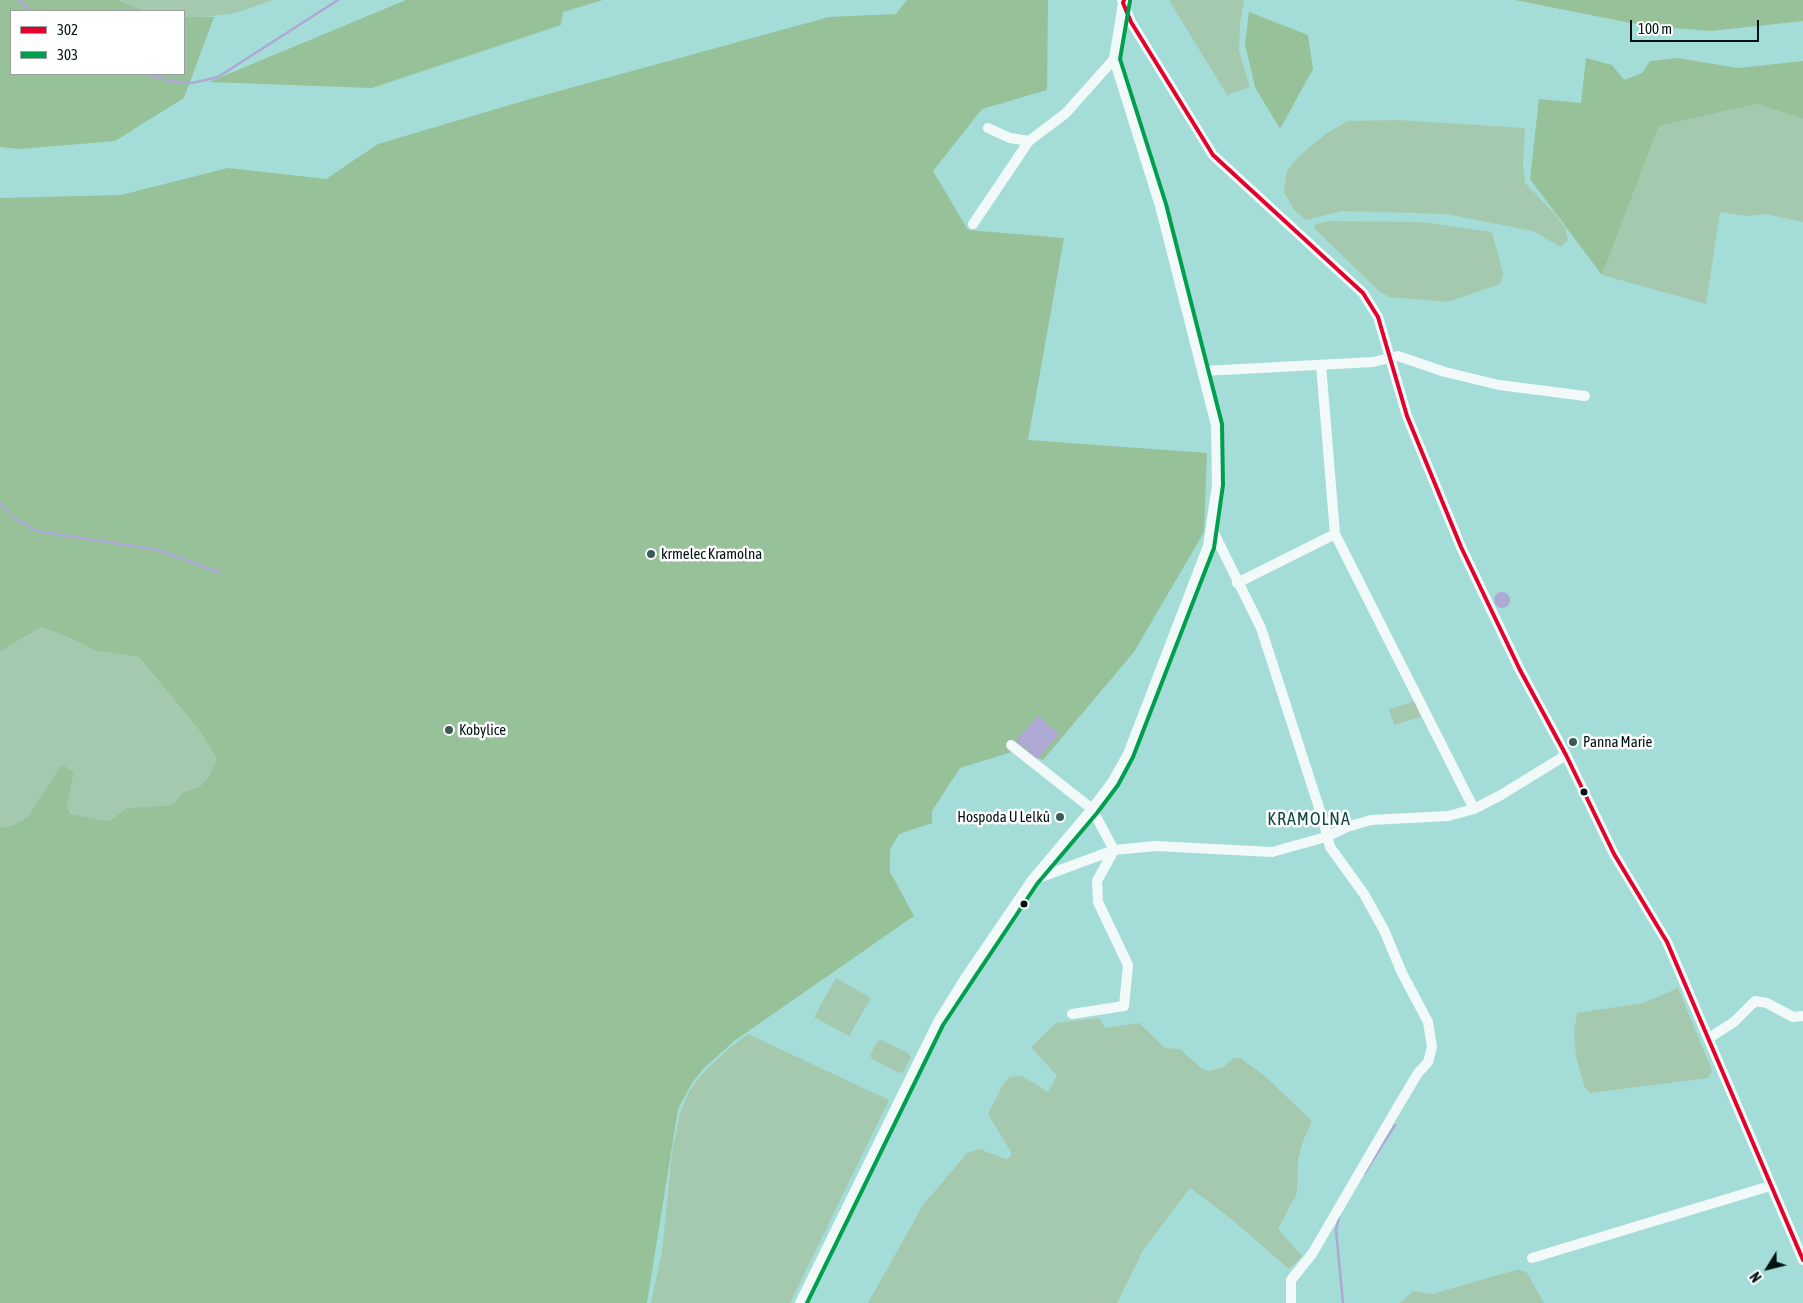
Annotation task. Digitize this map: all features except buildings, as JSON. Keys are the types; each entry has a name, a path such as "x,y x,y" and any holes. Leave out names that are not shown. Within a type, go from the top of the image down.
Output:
{"street":[{"path":"800,1303 938,1022 1032,880 1092,809 1113,781 1128,754 1208,546 1217,485 1216,425 1160,206 1114,59 1123,1"},
{"path":"1123,1 1136,30 1212,155 1363,293 1378,317 1407,416 1461,547 1520,670 1566,754 1614,854 1667,942 1803,1260"},
{"path":"974,224 1029,141 1066,113 1114,59"},
{"path":"988,128 1010,138 1029,141"},
{"path":"1203,371 1321,365 1391,359 1398,356 1445,372 1499,385 1585,396"},
{"path":"1321,365 1335,534 1474,808"},
{"path":"1212,529 1237,583 1261,628 1324,820 1326,837 1330,847 1364,894 1384,930 1402,974 1428,1022 1432,1047 1428,1062 1400,1103 1316,1249 1291,1280 1291,1303"},
{"path":"1237,583 1335,534"},
{"path":"1011,745 1092,809 1114,850"},
{"path":"1032,880 1114,850 1156,846 1272,852 1326,837 1347,827 1371,820 1448,816 1474,808 1501,795 1566,754"},
{"path":"1072,1014 1124,1006 1128,965 1098,902 1097,881 1114,850"},
{"path":"1709,1038 1734,1022 1755,1001 1767,1003 1792,1017 1803,1016"},
{"path":"1532,1258 1770,1186"}],"green space":[{"path":"0,0 117,0 142,10 10,10 10,75 185,75 185,17 214,17 184,98 115,141 20,149 0,147"},
{"path":"117,0 273,0 236,13 203,17 185,17 185,10 142,10"},
{"path":"406,0 603,0 563,12 561,25 372,88 209,82"},
{"path":"907,0 1048,0 1047,90 982,109 933,171 968,230 1064,238 1028,440 1207,453 1204,532 1134,652 1043,760 1015,751 960,768 932,811 932,823 899,834 890,850 890,872 914,916 734,1041 703,1069 692,1083 678,1109 647,1303 0,1303 0,828 14,825 28,816 62,764 74,772 67,806 71,814 109,821 127,808 172,805 184,792 200,787 209,776 217,759 199,730 139,657 96,651 68,637 41,627 0,652 0,198 121,195 228,168 326,179 378,144 530,99 829,17 896,14"},
{"path":"1169,0 1244,0 1240,24 1239,51 1250,87 1227,95"},
{"path":"1515,0 1803,0 1803,21 1711,31 1646,26"},
{"path":"1249,12 1308,35 1313,69 1280,129 1255,87 1245,44"},
{"path":"1586,58 1612,65 1624,80 1642,73 1650,61 1678,58 1738,68 1803,61 1803,119 1757,104 1659,126 1602,275 1530,179 1539,99 1581,103"},
{"path":"1757,104 1803,119 1803,222 1765,214 1747,216 1720,212 1706,304 1602,275 1659,126"},
{"path":"1398,120 1525,128 1523,164 1525,183 1555,214 1565,228 1568,240 1560,247 1533,231 1446,214 1342,211 1306,220 1294,210 1284,192 1287,171 1299,156 1327,133 1348,121"},
{"path":"1328,221 1422,222 1492,232 1503,274 1500,284 1448,302 1389,297 1379,291 1314,228 1316,224"},
{"path":"41,627 68,637 96,651 139,657 199,730 217,759 209,776 200,787 184,792 172,805 127,808 109,821 72,814 67,806 74,772 62,764 28,816 14,825 0,828 0,652"},
{"path":"1416,701 1421,717 1394,725 1389,709"},
{"path":"836,978 871,998 849,1036 814,1017"},
{"path":"1678,988 1711,1068 1712,1072 1708,1078 1590,1093 1585,1088 1576,1057 1574,1032 1577,1013 1643,1003"},
{"path":"1099,1018 1105,1028 1139,1023 1165,1048 1180,1049 1202,1069 1208,1071 1222,1068 1234,1058 1240,1058 1265,1076 1311,1120 1298,1159 1297,1193 1278,1229 1302,1256 1289,1269 1230,1218 1190,1188 1143,1250 1117,1303 868,1303 923,1205 967,1153 979,1149 1006,1159 1011,1156 1011,1152 988,1114 1004,1083 1010,1077 1022,1076 1048,1092 1057,1076 1031,1047 1056,1023"},
{"path":"748,1034 889,1100 790,1303 651,1303 662,1252 672,1152 680,1113 690,1090 701,1075 727,1050"},
{"path":"881,1040 908,1053 911,1057 903,1072 899,1073 872,1059 870,1055 877,1042"},
{"path":"1519,1269 1527,1273 1544,1303 1400,1303 1413,1291 1432,1294"}],"shaded area":[{"path":"1499,592 1505,592 1510,597 1508,606 1499,608 1494,603 1494,597"},
{"path":"1038,716 1059,734 1037,759 1016,741"}],"waterway":[{"path":"19,0 29,10"},
{"path":"150,75 169,81 192,83 218,77 338,0"},
{"path":"0,503 14,518 37,531 159,550 221,573"},
{"path":"1364,1174 1395,1125"},
{"path":"1339,1217 1336,1230 1343,1303"}],"transit line":[{"name":"302","path":"1124,0 1123,3 1131,22 1213,155 1363,293 1378,317 1407,416 1461,547 1520,670 1566,755 1614,854 1667,942 1803,1260"},
{"name":"303","path":"807,1303 943,1025 1037,884 1118,785 1133,757 1214,548 1223,485 1222,424 1166,204 1120,59 1130,1"}],"place":[{"name":"krmelec Kramolna","path":"651,554"},
{"name":"Kobylice","path":"449,730"},
{"name":"Panna Marie","path":"1573,742"},
{"name":"Hospoda U Lelků","path":"1060,817"}],"district":[{"name":"KRAMOLNA","path":"1309,819"}]}
